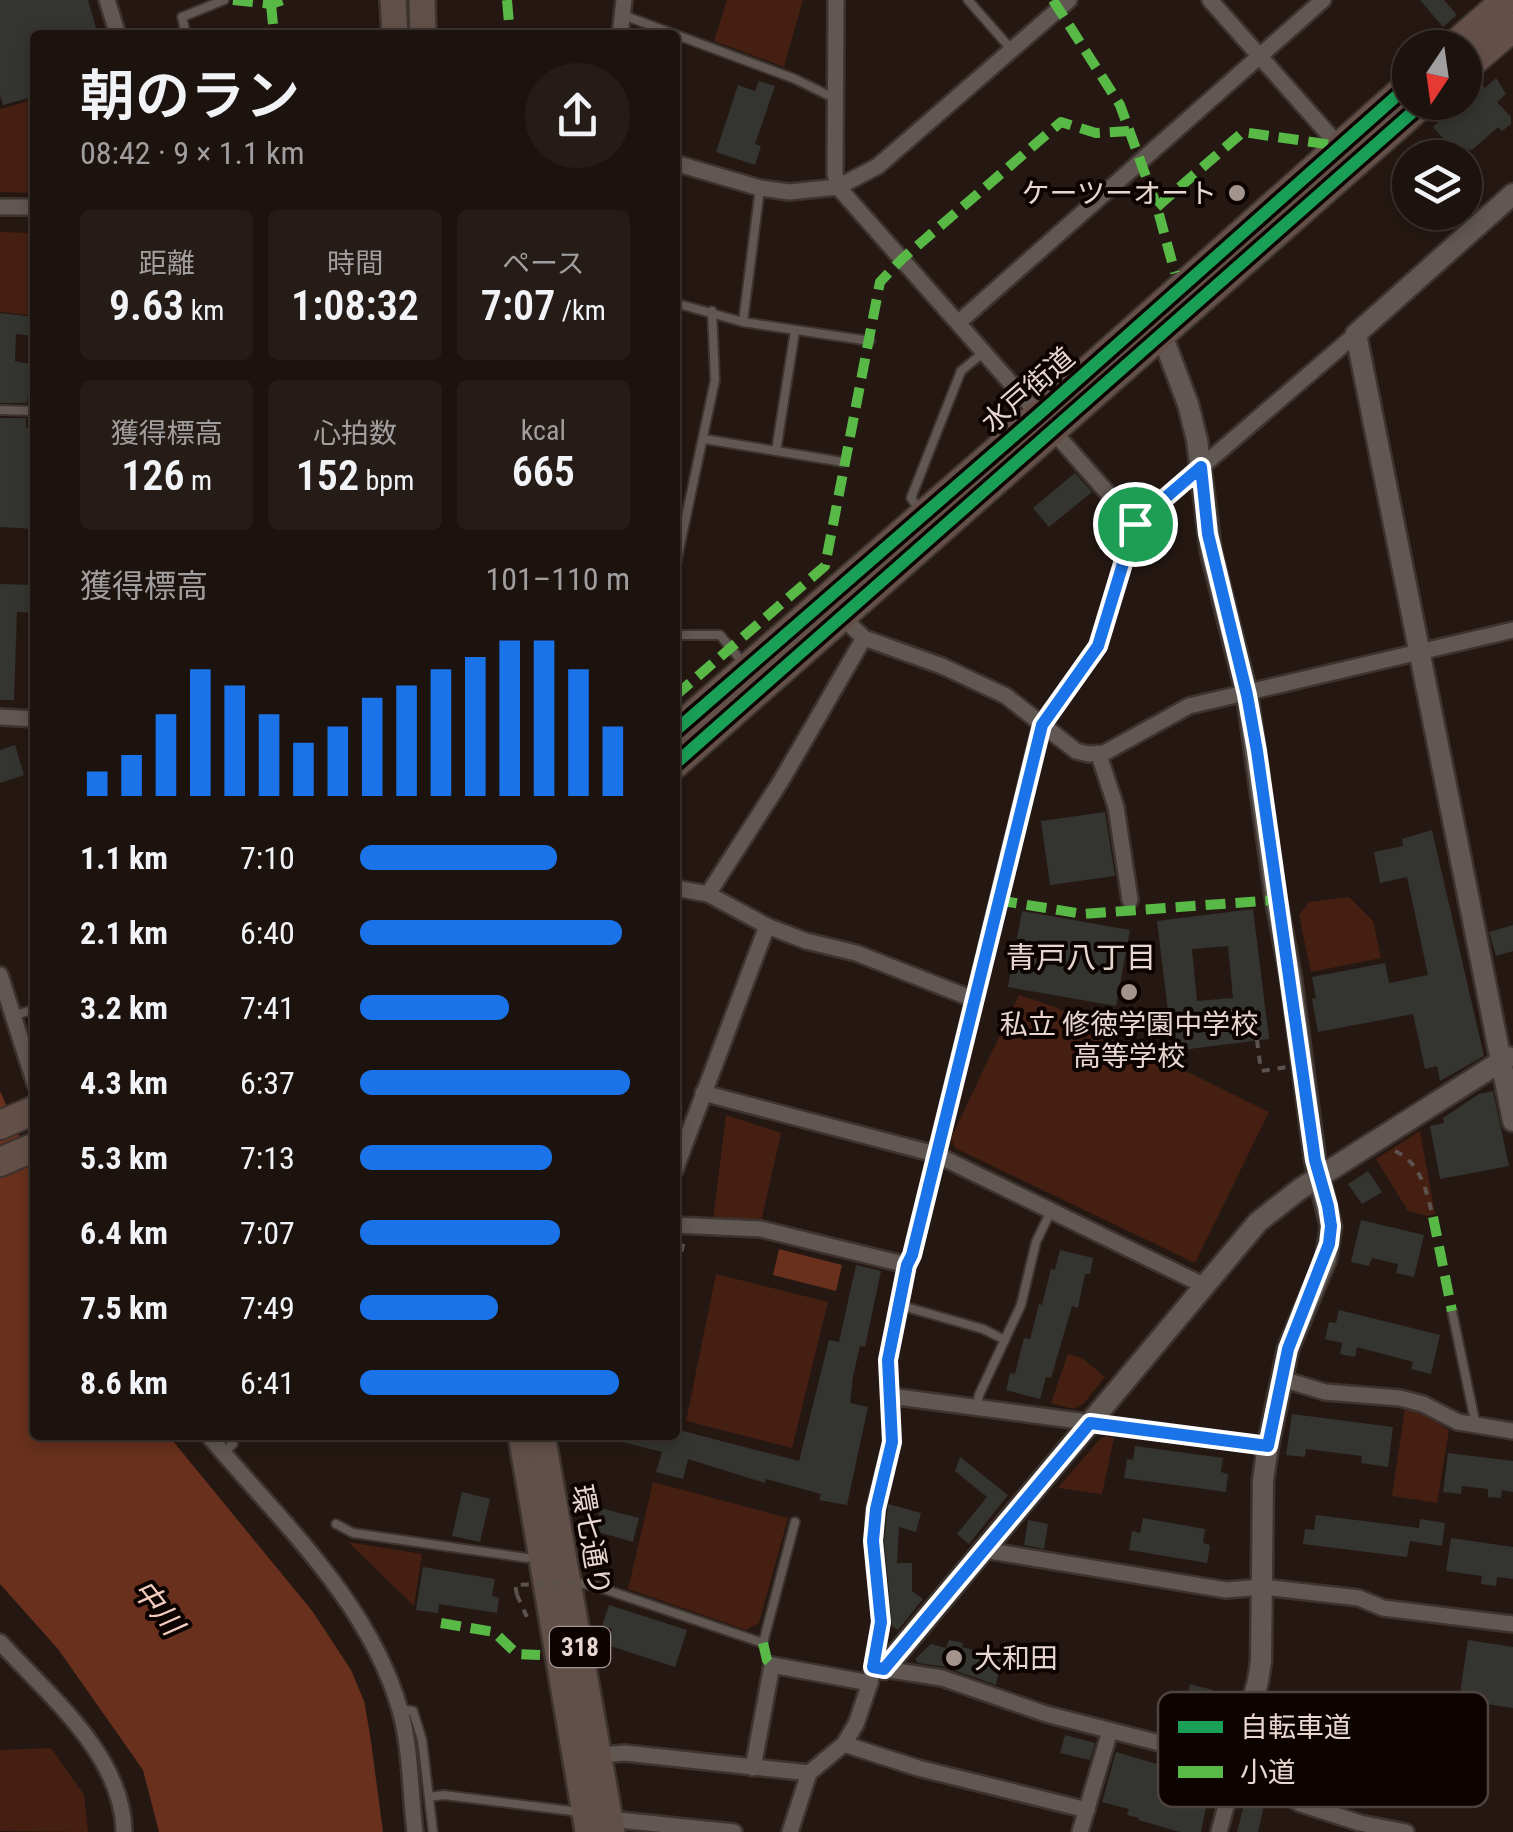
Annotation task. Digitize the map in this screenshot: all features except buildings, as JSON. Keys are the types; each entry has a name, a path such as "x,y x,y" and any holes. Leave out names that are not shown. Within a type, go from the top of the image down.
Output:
{"highway":[{"path":"1482,33 1507,20"},
{"path":"1482,49 1507,20"},
{"name":"水戸街道","path":"680,760 842,616 1338,146 1392,100"},
{"name":"水戸街道","path":"680,727 923,514 1162,335 1404,120"},
{"path":"0,1162 30,1149"}],"main road":[{"path":"393,0 395,30"},
{"path":"422,0 423,30"},
{"path":"505,1440 527,1558 554,1629"},
{"name":"環七通り","path":"524,1440 537,1465"},
{"name":"環七通り","path":"541,1440 537,1465 554,1629 598,1824"},
{"path":"554,1629 587,1582 561,1440"},
{"name":"環七通り","path":"554,1629 598,1755 598,1824"}],"street":[{"path":"107,0 116,30"},
{"path":"836,0 838,186 1135,524"},
{"path":"680,164 760,188 789,192 838,186 878,166 1069,0"},
{"path":"1210,0 1338,146"},
{"path":"958,322 1322,0"},
{"path":"790,1832 808,1774 844,1744 876,1673 881,1622 873,1541 876,1509 892,1442 888,1360 907,1265 1042,725 1098,646 1135,524 1513,194"},
{"path":"0,207 30,208"},
{"path":"1356,334 1507,1057 1513,1121"},
{"path":"1162,335 1188,404 1212,552 1247,695 1318,1177 1331,1226 1329,1244 1288,1349 1268,1446 1263,1480 1263,1587 1255,1692"},
{"path":"842,616 864,638 942,666 1006,696 1076,751 1099,754 1189,706 1513,630"},
{"path":"708,894 781,781 864,638"},
{"path":"0,716 30,719"},
{"path":"1099,754 1116,807 1130,900"},
{"path":"680,889 708,894 767,926 856,952 973,998"},
{"path":"680,1156 767,926"},
{"path":"0,975 30,1067"},
{"path":"876,1673 1258,1222 1318,1177 1507,1057"},
{"path":"703,1093 936,1154 1204,1285"},
{"path":"681,1225 761,1229 907,1265"},
{"path":"1282,1379 1324,1392 1400,1398 1476,1426 1513,1431"},
{"path":"890,1396 1268,1446"},
{"path":"212,1440 333,1582 382,1659 406,1738 415,1832"},
{"path":"984,1550 1226,1590 1263,1587 1359,1598 1384,1608 1513,1624"},
{"path":"0,1642 99,1756 116,1786 124,1832"},
{"path":"753,1768 772,1665 942,1678 1046,1714 1158,1743"},
{"path":"1080,1832 1110,1731"},
{"path":"844,1744 918,1768 1087,1810"},
{"path":"598,1755 624,1753 808,1774"},
{"path":"1219,1832 1225,1807"},
{"path":"1310,1807 1372,1829 1406,1832"},
{"path":"598,1824 734,1832"}],"lane":[{"path":"185,30 182,17 224,0"},
{"path":"968,0 1012,51"},
{"path":"624,8 677,30"},
{"path":"680,31 836,99"},
{"path":"743,322 760,188"},
{"path":"680,304 743,322 870,341"},
{"path":"680,546 714,380 712,310"},
{"path":"776,451 794,331"},
{"path":"923,514 911,498 961,371 984,352"},
{"path":"0,410 30,411"},
{"path":"704,440 843,462"},
{"path":"680,635 720,635 748,667"},
{"path":"15,1016 30,1012"},
{"path":"977,1407 1021,1305 1036,1242 1052,1210"},
{"path":"899,1305 983,1329 1005,1340"},
{"path":"1452,1311 1476,1426"},
{"path":"223,1453 234,1444 231,1440"},
{"path":"587,1582 763,1643 795,1522"},
{"path":"336,1524 353,1533 527,1558"},
{"path":"400,1710 413,1711 416,1718 433,1832"},
{"path":"429,1797 444,1795 598,1824"}],"path":[{"path":"1257,1040 1262,1071 1292,1066"},
{"path":"1391,1144 1417,1168 1432,1217"},
{"path":"554,1629 515,1585 587,1582"}],"shaded area":[{"path":"727,0 803,0 784,67 714,41"},
{"path":"30,100 30,193 0,192 0,109"},
{"path":"0,232 30,233 30,315 0,312"},
{"path":"1349,897 1373,921 1381,958 1311,972 1299,915 1309,902"},
{"path":"1019,995 1055,1007 1269,1112 1195,1263 955,1148 951,1138"},
{"path":"726,1115 781,1133 761,1222 713,1220"},
{"path":"1420,1131 1435,1214 1427,1216 1408,1211 1376,1159"},
{"path":"716,1274 828,1302 792,1448 686,1421"},
{"path":"1068,1354 1082,1358 1105,1377 1084,1403 1074,1409 1051,1403"},
{"path":"1405,1408 1420,1412 1449,1430 1437,1503 1392,1496"},
{"path":"1114,1438 1102,1494 1058,1488 1100,1439"},
{"path":"653,1482 788,1518 759,1623 746,1630 628,1589"},
{"path":"348,1542 422,1554 414,1606"},
{"path":"51,1748 84,1795 88,1832 0,1831 0,1750"}],"water":[{"name":"中川","path":"0,1091 30,1160 30,1440 172,1440 313,1612 351,1670 364,1701 383,1832 159,1832 143,1770 58,1649 0,1584"},
{"path":"779,1249 842,1265 836,1291 773,1275"}],"marked path":[{"path":"233,0 271,4 283,0"},
{"path":"507,0 510,30"},
{"path":"1053,0 1120,105 1157,207 1175,273"},
{"path":"271,4 274,30"},
{"path":"680,692 825,566 880,282 1061,122 1096,133 1129,131"},
{"path":"1157,207 1243,132 1339,146"},
{"path":"997,900 1083,914 1276,900"},
{"path":"1433,1217 1452,1311"},
{"path":"441,1623 494,1632 517,1654 540,1655"},
{"path":"763,1643 772,1665"}],"cycle path":[{"path":"680,727 1392,100"},
{"path":"680,760 1404,120"}],"place":[{"name":"ケーツーオート","path":"1237,193"},
{"name":"私立 修徳学園中学校 高等学校","path":"1129,992"},
{"name":"大和田","path":"954,1658"}],"district":[{"name":"青戸八丁目","path":"1081,957"}],"route":[{"path":"1201,467 1208,534 1257,751 1315,1160 1331,1226 1326,1259 1288,1349 1268,1446 1090,1423 884,1669 873,1667 881,1622 873,1541 876,1509 892,1442 888,1360 907,1265 1042,725 1098,646 1135,524 1201,467"}]}
